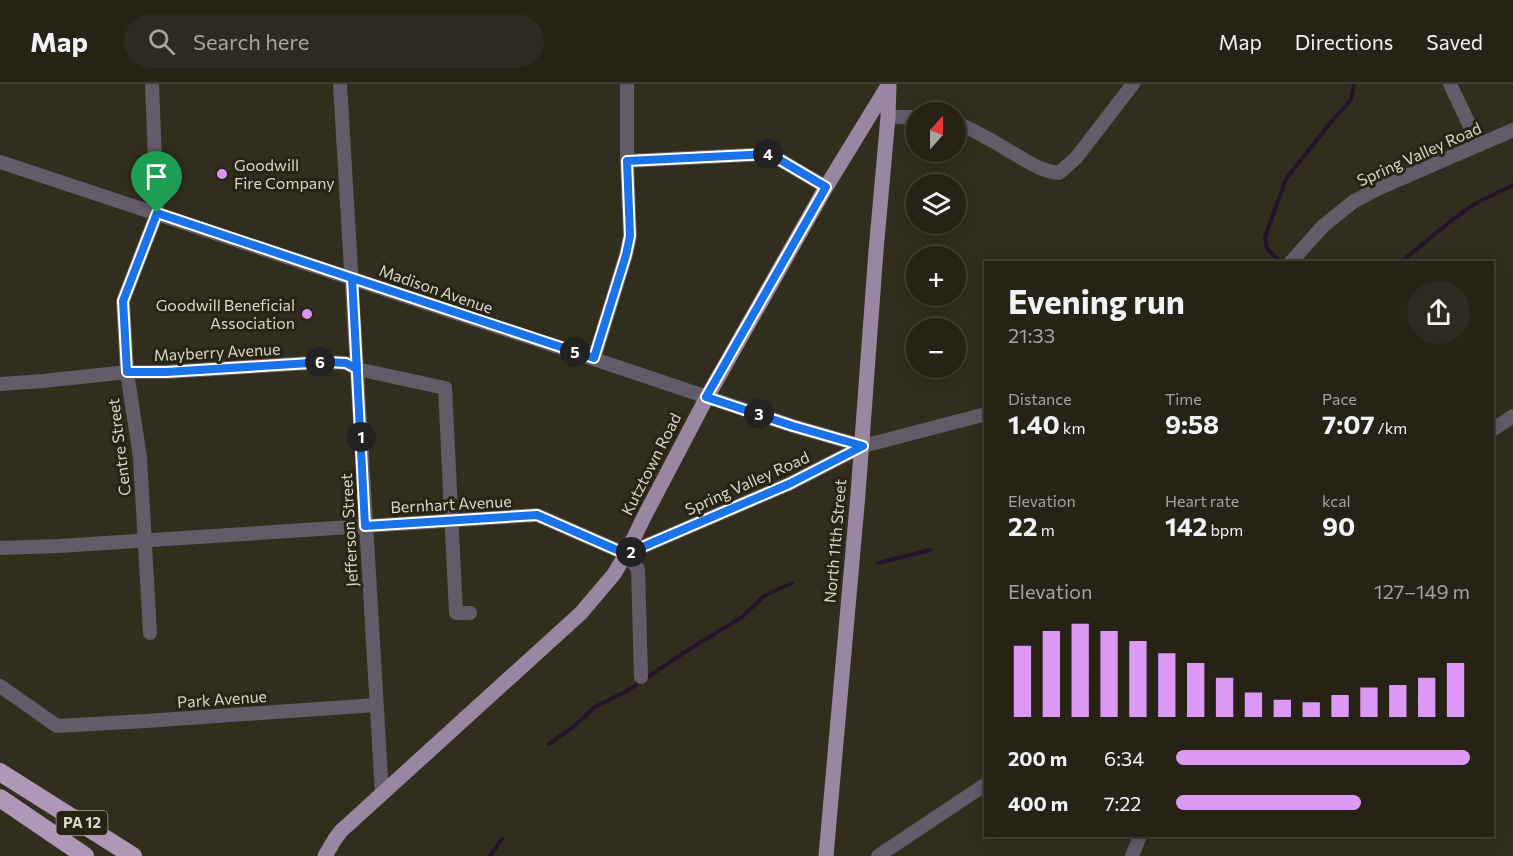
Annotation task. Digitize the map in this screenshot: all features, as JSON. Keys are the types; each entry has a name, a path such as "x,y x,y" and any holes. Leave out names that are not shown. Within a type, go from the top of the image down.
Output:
{"highway":[{"path":"0,765 32,790"},
{"name":"PA 12","path":"0,772 32,790 133,856"},
{"name":"PA 12","path":"0,798 84,855"},
{"path":"0,812 84,855"}],"main road":[{"name":"North 11th Street","path":"826,856 858,494 889,85"},
{"name":"Kutztown Road","path":"325,856 341,831 581,613 614,574 706,397 826,187 889,85"}],"street":[{"name":"Centre Street","path":"150,633 140,458 127,372 123,301 157,213 152,84"},
{"name":"Jefferson Street","path":"340,84 382,794"},
{"path":"594,358 630,236 627,84"},
{"path":"966,128 1036,167 1048,172 1059,173 1076,158 1133,84"},
{"path":"1450,84 1479,145"},
{"path":"888,117 906,117"},
{"name":"Spring Valley Road","path":"1292,261 1323,226 1353,202 1377,189 1513,130"},
{"path":"627,161 770,154 826,187"},
{"name":"Madison Avenue","path":"0,162 793,426 863,446"},
{"name":"Mayberry Avenue","path":"0,384 127,372 166,372 326,362 346,363 357,369 444,388 456,613 470,613"},
{"name":"Spring Valley Road","path":"626,554 789,484 863,446 984,415"},
{"path":"1494,429 1513,416"},
{"name":"Bernhart Avenue","path":"0,548 537,515 626,554"},
{"path":"626,554 638,569 641,677"},
{"name":"Park Avenue","path":"0,686 57,726 376,705"},
{"path":"878,856 984,785"},
{"path":"1132,856 1140,837"}],"waterway":[{"path":"1280,261 1267,249 1265,237 1286,179 1351,100 1354,84"},
{"path":"1402,261 1476,203 1513,185"},
{"path":"878,563 930,550"},
{"path":"549,744 595,707 627,691 742,617 764,596 792,583"},
{"path":"490,856 502,839"}],"place":[{"name":"Goodwill Fire Company","path":"222,174"},
{"name":"Goodwill Beneficial Association","path":"307,314"}],"route":[{"path":"157,213 123,301 127,372 166,372 326,362 346,363 357,369 355,324 352,278 594,358 630,236 627,161 770,154 826,187 706,397 863,446 789,484 626,554 537,515 365,526 357,369 352,278 157,213"}]}
